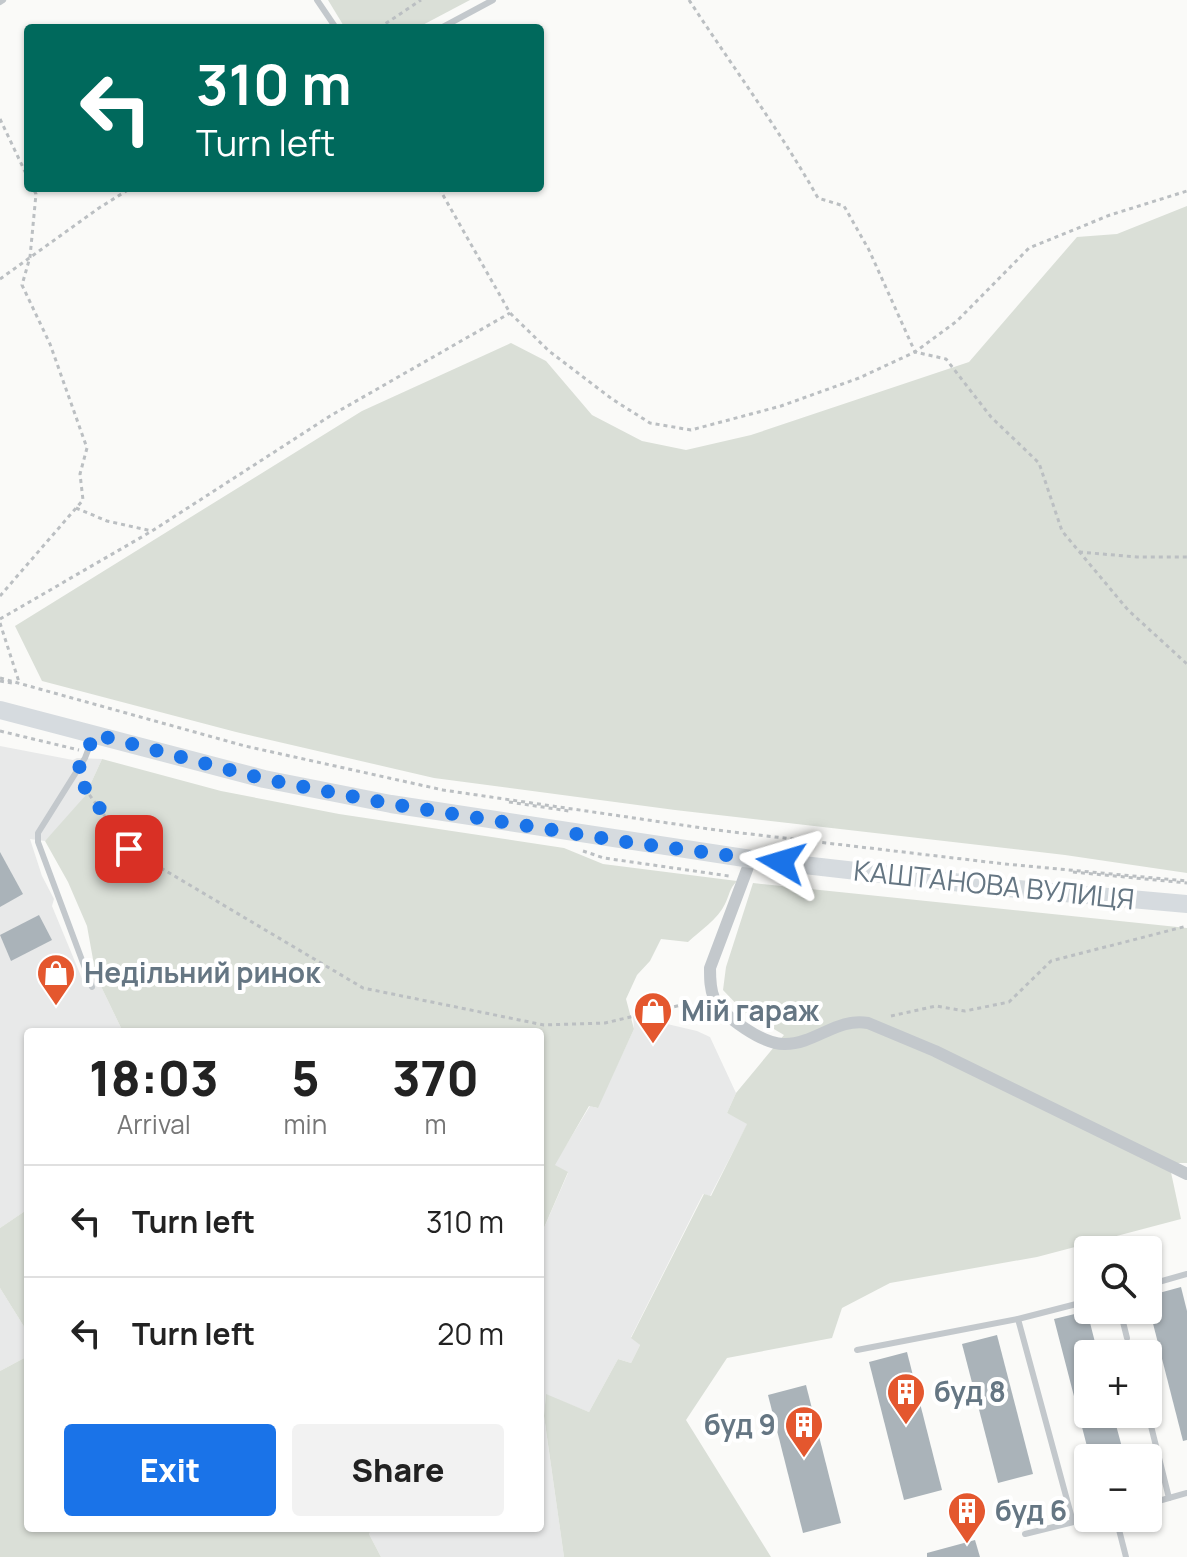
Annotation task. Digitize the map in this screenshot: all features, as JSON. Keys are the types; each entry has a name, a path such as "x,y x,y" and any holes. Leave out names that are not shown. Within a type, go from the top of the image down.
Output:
{"main road":[{"name":"КАШТАНОВА ВУЛИЦЯ","path":"0,710 264,779 391,804 751,859 997,887 1187,904"}],"street":[{"path":"751,859 710,968 715,1001 737,1023 765,1040 785,1045 818,1036 844,1023 868,1023 935,1051 1187,1174"}],"lane":[{"path":"317,0 333,24"},
{"path":"448,24 493,0"},
{"path":"92,987 38,842 38,833 75,774 94,734"},
{"path":"1162,1281 1187,1274"},
{"path":"857,1350 1018,1319 1074,1305"},
{"path":"1018,1319 1073,1522 1025,1534"},
{"path":"1124,1324 1127,1338"},
{"path":"1152,1428 1169,1498"},
{"path":"1162,1500 1187,1493"},
{"path":"1120,1532 1126,1557"}],"path":[{"path":"385,24 421,0"},
{"path":"689,0 763,114 787,144 818,198 844,206 869,250 915,352"},
{"path":"0,119 24,170"},
{"path":"441,192 510,313 549,351 612,399 650,423 691,430 781,406 859,378 915,352 957,321 1029,248 1110,215 1187,191"},
{"path":"0,596 83,500 80,474 87,448 50,344 22,285 30,257 35,192"},
{"path":"0,279 125,192"},
{"path":"19,682 0,621 152,531 330,416 510,313"},
{"path":"915,352 946,359 991,417 1039,463 1062,531 1128,610 1187,664"},
{"path":"76,508 107,521 152,531"},
{"path":"1079,552 1187,557"},
{"path":"0,680 19,682 245,746 443,790 716,830 1187,882"},
{"path":"0,680 245,747 442,792 716,832 1005,866 1187,882"},
{"path":"0,731 87,752"},
{"path":"75,774 129,849 363,988 544,1025 605,1023 690,1003"},
{"path":"868,1023 936,1006 965,1011 1009,1002 1051,961 1187,926"}],"shaded area":[{"path":"328,0 470,0 425,24 343,24"},
{"path":"1187,206 1187,873 1065,855 675,810 434,778 236,732 42,681 15,626 362,411 511,343 546,361 592,415 642,441 686,450 751,435 969,362 1077,237 1117,234"},
{"name":"Недільний ринок","path":"0,746 73,760 102,759 85,796 65,822 45,841 30,839 42,876 54,899 52,906 83,981 96,976 121,1028 24,1028 24,1212 0,1228"},
{"path":"102,759 221,791 339,814 564,848 603,864 737,881 722,909 708,924 688,942 661,939 650,961 637,975 626,999 634,1029 598,1108 589,1106 555,1165 568,1172 544,1228 544,1028 121,1028 96,976 87,926 68,882 45,841 85,796"},
{"path":"753,883 1187,928 1187,1163 1169,1163 1181,1219 1117,1236 1074,1236 1074,1247 1037,1257 890,1283 842,1308 832,1338 727,1358 686,1420 771,1557 564,1557 544,1416 546,1394 589,1412 618,1359 631,1363 640,1345 631,1338 704,1194 711,1196 747,1124 727,1113 736,1093 784,1035 743,1011 723,990 726,967"},
{"path":"633,1016 710,1037 736,1093 727,1113 748,1123 710,1196 703,1194 631,1337 640,1345 631,1363 618,1359 589,1412 546,1395 544,1416 544,1228 568,1173 554,1165 590,1106 597,1108 634,1029"},
{"path":"24,1212 24,1327 0,1288 0,1228"},
{"path":"0,1288 24,1327 24,1358 0,1371"},
{"path":"24,1358 24,1532 370,1532 381,1557 0,1557 0,1371"},
{"path":"544,1416 564,1557 381,1557 369,1534 544,1532"}],"building":[{"path":"0,852 23,894 0,907"},
{"path":"39,915 52,940 11,961 0,935"},
{"path":"1181,1287 1187,1311 1187,1440 1183,1441 1162,1359 1162,1340 1157,1340 1153,1324 1162,1324 1162,1292"},
{"path":"1074,1314 1074,1324 1090,1324 1094,1340 1074,1340 1074,1396 1054,1319"},
{"path":"997,1335 1033,1474 998,1483 962,1344"},
{"name":"буд 8","path":"907,1352 942,1490 904,1500 869,1362"},
{"name":"буд 9","path":"806,1385 841,1523 803,1533 768,1395"},
{"path":"1082,1428 1117,1428 1121,1444 1086,1444"},
{"name":"буд 6","path":"975,1540 980,1557 927,1557 927,1553"}],"place":[{"name":"Недільний ринок","path":"56,1007"},
{"name":"Мій гараж","path":"653,1045"},
{"name":"буд 8","path":"906,1426"},
{"name":"буд 9","path":"804,1459"},
{"name":"буд 6","path":"967,1545"}],"route":[{"path":"129,849 75,774 94,734 264,779 391,804 633,843 781,862"}]}
